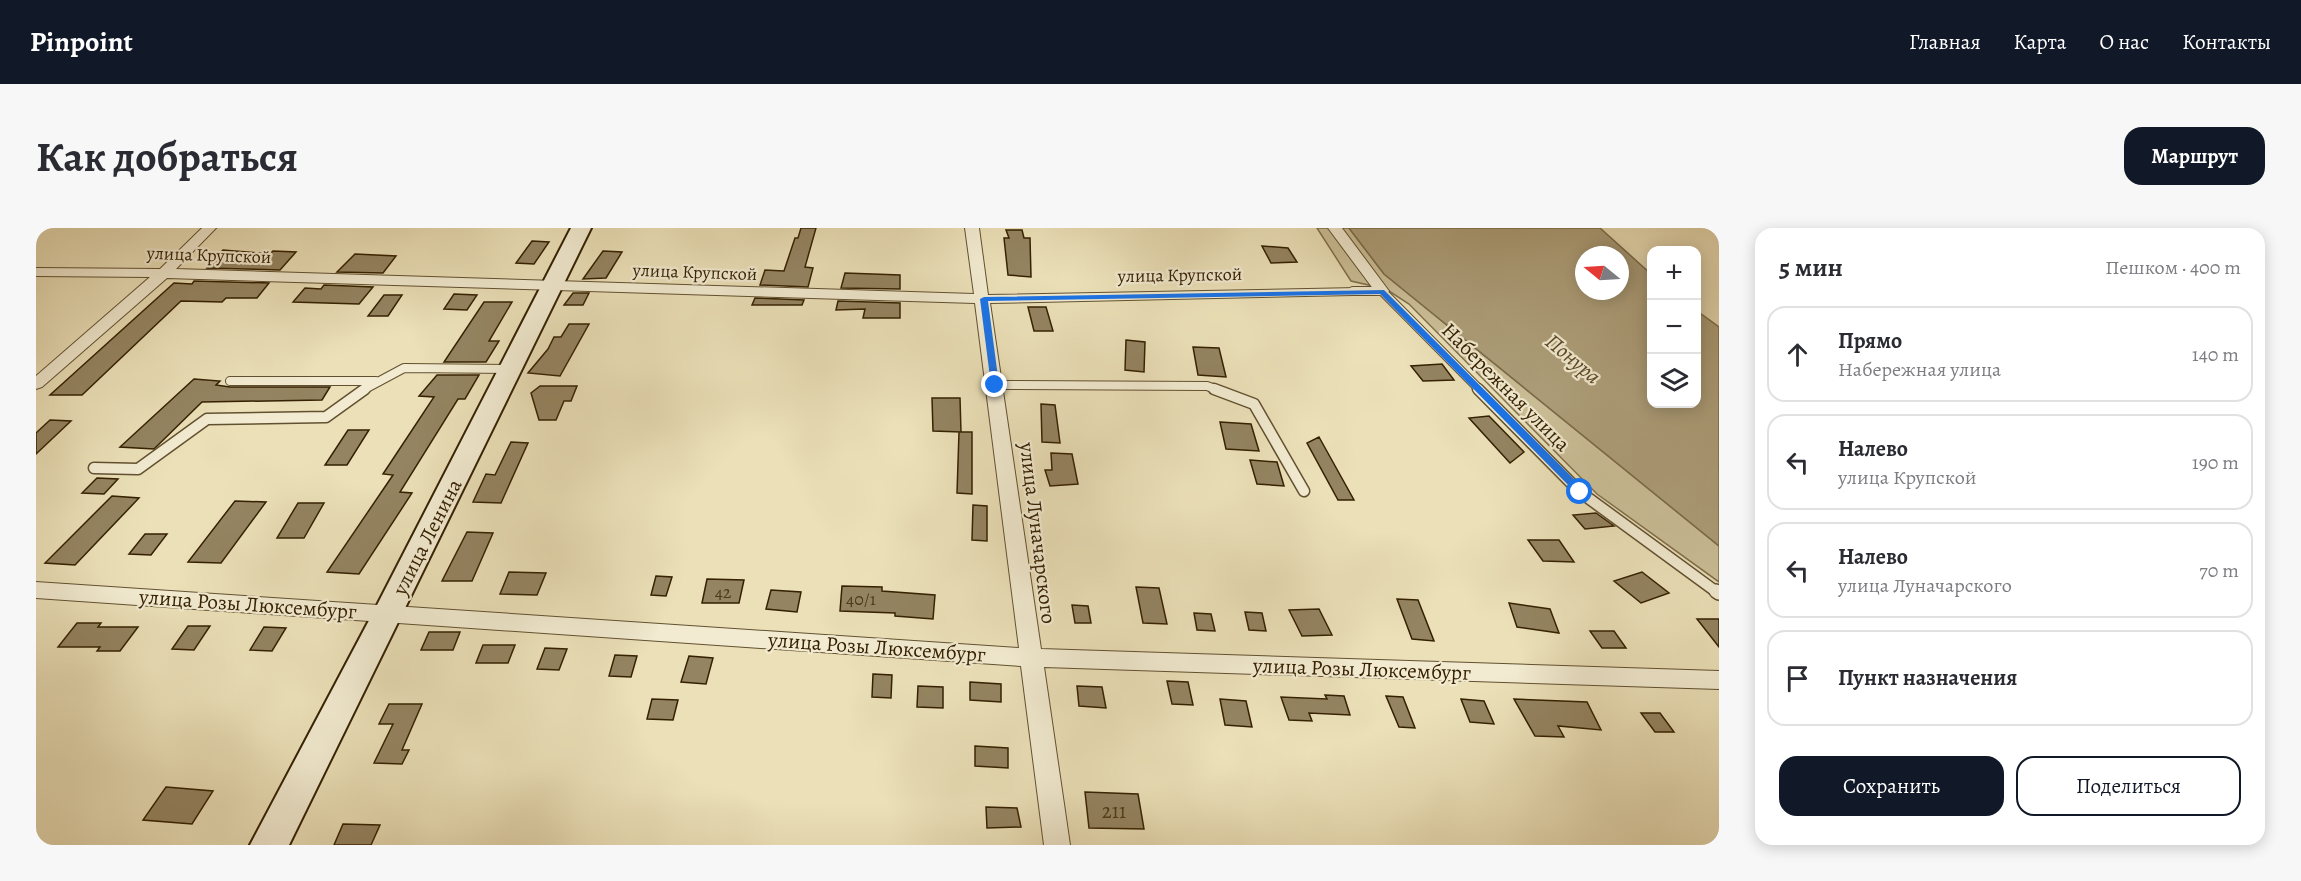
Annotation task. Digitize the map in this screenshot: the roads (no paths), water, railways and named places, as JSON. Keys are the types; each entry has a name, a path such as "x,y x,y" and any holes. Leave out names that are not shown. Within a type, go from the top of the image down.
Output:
{"street":[{"path":"36,384 165,272 209,228"},
{"name":"улица Ленина","path":"269,845 389,613 581,228"},
{"name":"улица Луначарского","path":"972,228 984,299 1030,658 1057,845"},
{"name":"Набережная улица","path":"1335,228 1382,291"},
{"name":"улица Крупской","path":"36,272 165,272 552,287 984,299 1353,291"},
{"name":"улица Розы Люксембург","path":"36,590 1030,658 1719,680"}],"lane":[{"path":"1353,291 1382,291"},
{"name":"Набережная улица","path":"1382,291 1580,492 1719,593"},
{"path":"94,468 138,469 207,419 326,417 376,381 404,368 512,369"},
{"path":"230,381 376,381"},
{"path":"995,385 1207,386 1254,404 1304,491"}],"water":[{"name":"Понура","path":"1349,228 1600,228 1620,246 1575,246 1575,300 1629,300 1629,254 1647,270 1647,408 1701,408 1701,314 1719,327 1719,546 1384,274"}]}
